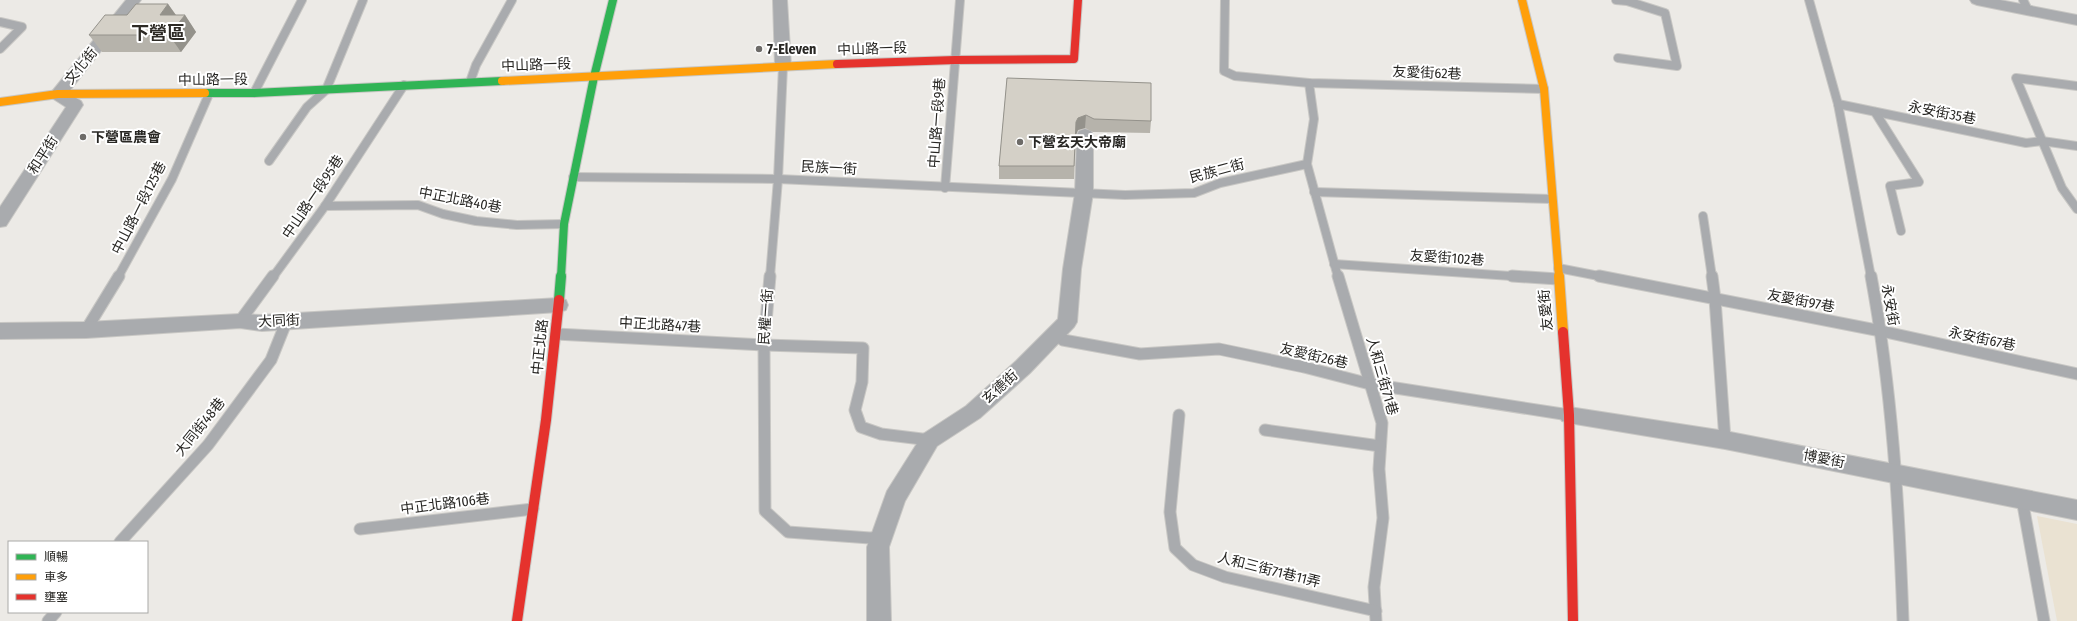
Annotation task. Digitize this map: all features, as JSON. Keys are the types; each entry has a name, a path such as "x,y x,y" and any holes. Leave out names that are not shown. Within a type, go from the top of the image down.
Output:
{"street":[{"name":"文化街","path":"58,94 134,0"},
{"name":"中正北路","path":"517,621 556,334 564,224 594,77 613,0"},
{"name":"民權一街","path":"780,0 783,66"},
{"name":"中山路一段","path":"0,102 58,94 254,93 594,77 783,66 955,60 1074,59 1078,0"},
{"name":"友愛街","path":"1522,0 1544,89 1569,415 1573,621"},
{"path":"1977,0 2025,5 2077,20"},
{"name":"和平街","path":"0,221 75,105 58,94"},
{"name":"玄德街","path":"879,621 878,547 895,498 930,440 973,412 1023,367 1067,322 1072,269 1084,193 1085,135"},
{"name":"大同街","path":"0,331 86,330 240,321 262,323 287,320 559,305"},
{"name":"博愛街","path":"1569,415 1725,440 1894,472 2077,510"}],"lane":[{"path":"254,93 302,0"},
{"path":"269,161 307,107 326,90 358,9 364,0"},
{"path":"470,82 476,65 512,0"},
{"name":"中山路一段9巷","path":"945,188 960,0"},
{"name":"友愛街62巷","path":"1225,0 1224,71 1235,76 1310,83 1544,89"},
{"path":"1616,0 1627,1 1665,13 1677,66 1618,58"},
{"name":"永安街","path":"1809,0 1838,104 1881,331 1899,518 1903,621"},
{"path":"0,22 22,27 0,49"},
{"name":"民權一街","path":"783,66 778,179 764,345 765,511 788,532 870,538 882,537"},
{"path":"2077,86 2016,78 2062,188 2077,209"},
{"name":"人和三街71巷","path":"1310,83 1314,119 1307,164 1334,264 1382,423 1379,469 1383,518 1374,587 1376,616"},
{"name":"中山路一段95巷","path":"240,321 325,206 347,170 404,85"},
{"name":"中山路一段125巷","path":"86,330 133,252 172,179 209,94"},
{"name":"永安街35巷","path":"1838,104 2026,143 2042,141 2077,146"},
{"path":"1875,112 1919,182 1890,186 1901,231"},
{"name":"民族二街","path":"1084,193 1125,195 1194,193 1220,183 1307,164"},
{"name":"民族一街","path":"573,178 778,179 945,188 1084,193"},
{"path":"1314,192 1552,199"},
{"name":"中正北路40巷","path":"325,206 418,205 443,214 476,221 517,225 564,224"},
{"path":"1703,216 1715,299 1725,440"},
{"name":"友愛街102巷","path":"1334,264 1558,280"},
{"name":"友愛街97巷","path":"1558,268 1881,331"},
{"name":"大同街48巷","path":"121,541 208,445 271,360 287,320"},
{"name":"永安街67巷","path":"1881,331 2077,374"},
{"name":"中正北路47巷","path":"556,334 764,345 863,348 862,382 856,410 862,427 881,434 930,440"},
{"name":"友愛街26巷","path":"1054,334 1063,340 1140,354 1219,350 1370,384 1569,415"},
{"name":"人和三街71巷11弄","path":"1179,415 1170,512 1175,548 1193,564 1225,577 1376,616"},
{"path":"1265,430 1380,446"},
{"path":"2022,499 2044,621"},
{"name":"中正北路106巷","path":"360,529 533,509"},
{"path":"48,621 55,613"}],"shaded area":[{"path":"2037,516 2077,524 2077,621 2057,621"}],"building":[{"path":"136,4 168,4 160,15 185,15 169,35 89,35 105,15 127,15"},
{"name":"下營玄天大帝廟","path":"1007,78 1151,83 1151,121 1094,119 1086,115 1078,118 1076,122 1074,166 999,166"}],"traffic: fast":[{"path":"559,300 564,224 594,77 613,0"},
{"path":"205,93 254,93 502,81"}],"traffic: slow":[{"path":"1522,0 1544,89 1563,332"},
{"path":"502,81 837,64"},
{"path":"0,102 58,94 205,93"}],"traffic: jam":[{"path":"837,64 955,60 1074,59 1078,0"},
{"path":"517,621 546,420 559,300"},
{"path":"1563,332 1569,415 1573,621"}],"place":[{"name":"7-Eleven","path":"759,49"},
{"name":"下營區農會","path":"83,137"},
{"name":"下營玄天大帝廟","path":"1020,142"}],"district":[{"name":"下營區","path":"158,33"}]}
